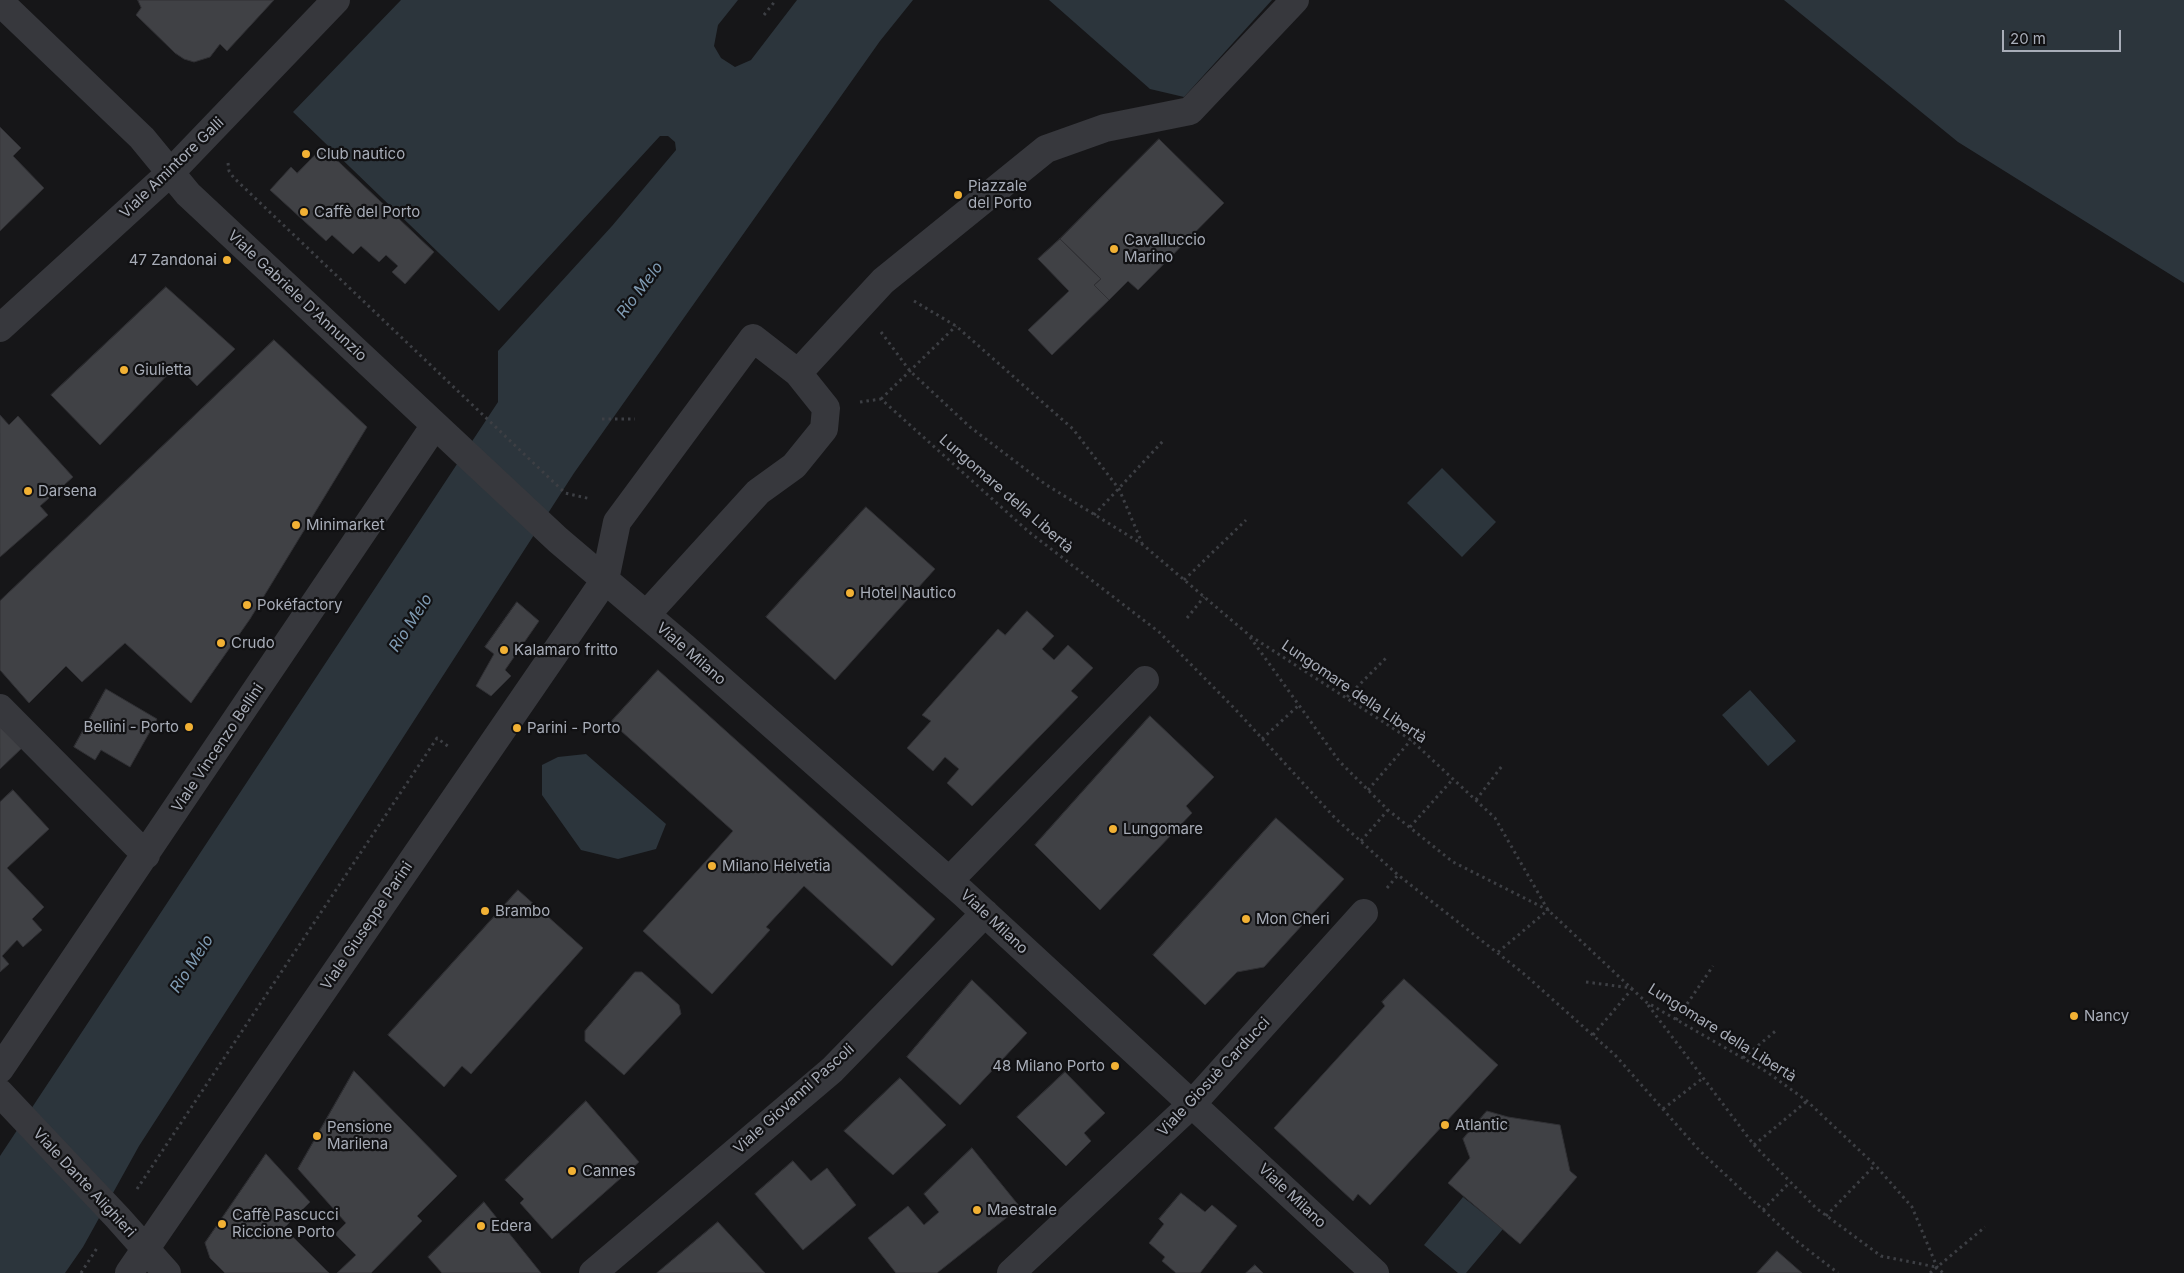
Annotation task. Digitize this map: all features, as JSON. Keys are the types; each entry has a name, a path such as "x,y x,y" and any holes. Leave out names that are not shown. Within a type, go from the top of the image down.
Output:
{"street":[{"name":"Viale Amintore Galli","path":"0,328 171,172 336,0"},
{"path":"798,373 883,282 1046,149 1105,128 1190,111 1295,0"},
{"name":"Viale Gabriele D'Annunzio","path":"0,2 142,138 188,194 552,535 605,580"},
{"path":"605,580 617,522 753,338 798,373 826,408 824,429 794,466 758,492 646,615"},
{"name":"Viale Vincenzo Bellini","path":"0,1069 435,425"},
{"name":"Viale Milano","path":"605,580 985,913 1375,1273"},
{"name":"Viale Giuseppe Parini","path":"129,1273 605,580"},
{"path":"949,881 1145,680"},
{"path":"0,708 146,855"},
{"name":"Viale Giovanni Pascoli","path":"593,1273 832,1070 985,913"},
{"name":"Viale Giosuè Carducci","path":"1011,1273 1192,1104 1364,913"},
{"name":"Viale Dante Alighieri","path":"0,1094 114,1213 167,1273"}],"path":[{"path":"764,15 776,0"},
{"path":"230,155 229,171 234,178 565,493 591,499 617,522"},
{"path":"883,282 956,326 1073,429 1119,489 1142,544"},
{"name":"Lungomare della Libertà","path":"861,306 910,371 970,427 1045,484 1142,544 1249,635 1411,740 1495,818 1548,910 1646,1002 1767,1072 1807,1102 1875,1165 1912,1207 1937,1267 1943,1273"},
{"path":"826,408 881,399 956,326"},
{"name":"Lungomare della Libertà","path":"881,399 1028,532 1159,632 1335,818 1398,875 1497,953 1615,1055 1700,1150 1794,1240 1838,1273"},
{"path":"602,419 635,419"},
{"path":"1094,514 1163,441"},
{"path":"552,535 591,499"},
{"path":"1184,580 1246,520"},
{"path":"1187,618 1204,597"},
{"path":"1249,635 1339,761 1388,810 1453,862 1548,910 1497,953"},
{"path":"1347,697 1388,656"},
{"path":"1262,739 1299,705"},
{"path":"81,1273 114,1213 437,738 450,748"},
{"path":"1368,790 1411,740"},
{"path":"1476,800 1502,766"},
{"path":"1410,828 1453,779"},
{"path":"1361,841 1388,810"},
{"path":"1676,1020 1713,966"},
{"path":"1586,982 1632,989"},
{"path":"1593,1036 1632,989"},
{"path":"1646,1002 1754,1145 1826,1216 1881,1256 1937,1267"},
{"path":"1743,1058 1778,1029"},
{"path":"1663,1109 1703,1078"},
{"path":"1754,1145 1807,1102"},
{"path":"1826,1216 1875,1165"},
{"path":"1763,1210 1790,1182"},
{"path":"1930,1273 1985,1227"}],"water":[{"name":"Rio Melo","path":"401,0 738,0 718,25 714,46 721,58 735,67 751,60 797,0 913,0 880,41 574,473 139,1146 83,1247 65,1273 0,1273 0,1156 498,402 498,351 612,226 676,150 675,142 668,136 660,136 499,311 293,112"},
{"path":"1049,0 1272,0 1184,97 1150,89"},
{"path":"1784,0 2184,0 2184,283 1958,142"},
{"path":"1442,468 1496,522 1462,557 1407,503"},
{"path":"1750,690 1796,741 1768,766 1722,715"},
{"path":"586,754 666,824 656,849 618,859 581,850 542,795 542,765 558,757"},
{"path":"1463,1197 1503,1229 1466,1273 1458,1273 1424,1245"}],"building":[{"path":"138,0 274,0 227,51 220,44 210,57 194,62 184,59 175,53 136,15 141,8"},
{"path":"0,127 21,148 13,156 44,188 0,231"},
{"path":"1159,139 1224,203 1138,290 1128,281 1109,300 1094,285 1101,279 1060,239"},
{"path":"323,147 434,252 405,284 392,272 398,266 386,255 379,262 361,246 353,254 332,235 326,241 270,190 291,167 297,173"},
{"path":"1060,239 1101,279 1094,285 1109,300 1052,355 1028,330 1069,291 1038,259"},
{"name":"Giulietta","path":"166,287 235,349 197,386 177,365 100,445 51,395"},
{"path":"274,340 367,427 250,619 191,703 125,643 82,682 66,666 29,703 0,670 0,601"},
{"name":"Darsena","path":"0,415 9,425 18,416 73,477 40,506 48,515 0,557"},
{"name":"Hotel Nautico","path":"866,507 935,569 835,680 766,617"},
{"name":"Kalamaro fritto","path":"517,602 539,621 505,670 511,676 491,696 476,686 494,654 485,647"},
{"path":"1027,611 1054,636 1042,649 1054,660 1068,645 1093,668 1071,691 1078,697 972,806 947,783 959,769 945,757 933,771 907,748 931,721 922,715 998,629 1005,635"},
{"path":"658,670 935,919 892,966 804,886 766,927 770,930 712,994 643,931 733,831 611,722"},
{"path":"106,689 157,719 130,767 101,750 95,760 74,747"},
{"name":"Lungomare","path":"1150,716 1214,777 1186,806 1192,813 1100,910 1035,845"},
{"path":"0,725 22,748 0,769"},
{"path":"13,790 49,829 7,868 44,907 32,919 42,930 23,947 17,940 2,956 9,964 0,972 0,802"},
{"name":"Mon Cheri","path":"1276,818 1344,879 1264,967 1237,972 1205,1005 1153,955"},
{"path":"518,890 583,948 471,1074 462,1066 444,1087 388,1035"},
{"path":"635,972 642,972 679,1005 681,1014 624,1075 585,1041 585,1031"},
{"path":"1404,979 1498,1065 1370,1205 1358,1194 1353,1201 1274,1128 1385,1006 1382,1002"},
{"path":"972,980 1027,1033 960,1105 907,1057"},
{"path":"354,1071 457,1176 417,1216 422,1221 371,1273 337,1273 356,1255 335,1234 346,1223 298,1169"},
{"path":"1065,1072 1105,1113 1084,1133 1091,1141 1066,1166 1017,1117"},
{"path":"900,1078 946,1125 893,1175 844,1131"},
{"name":"Cannes","path":"586,1101 639,1162 552,1239 520,1203 524,1199 505,1180"},
{"path":"1487,1111 1508,1117 1560,1125 1570,1171 1577,1177 1520,1244 1448,1183 1470,1158 1463,1139"},
{"name":"Maestrale","path":"972,1148 1020,1207 937,1273 896,1273 868,1238 908,1206 924,1225 939,1212 924,1194"},
{"path":"266,1154 310,1202 284,1228 329,1273 225,1273 210,1258 205,1243"},
{"path":"793,1161 811,1181 827,1168 856,1205 803,1250 755,1194"},
{"path":"1181,1193 1205,1212 1212,1205 1237,1226 1200,1273 1176,1273 1162,1261 1165,1257 1149,1243 1164,1224 1159,1219"},
{"name":"Edera","path":"484,1202 541,1273 442,1273 428,1257"},
{"path":"718,1222 765,1273 657,1273"},
{"path":"1777,1251 1802,1273 1757,1273"},
{"path":"1255,1265 1263,1273 1246,1273"}],"place":[{"name":"Club nautico","path":"306,154"},
{"name":"Piazzale del Porto","path":"958,195"},
{"name":"Caffè del Porto","path":"304,212"},
{"name":"Cavalluccio Marino","path":"1114,249"},
{"name":"47 Zandonai","path":"227,260"},
{"name":"Giulietta","path":"124,370"},
{"name":"Darsena","path":"28,491"},
{"name":"Minimarket","path":"296,525"},
{"name":"Hotel Nautico","path":"850,593"},
{"name":"Pokéfactory","path":"247,605"},
{"name":"Crudo","path":"221,643"},
{"name":"Kalamaro fritto","path":"504,650"},
{"name":"Bellini - Porto","path":"189,727"},
{"name":"Parini - Porto","path":"517,728"},
{"name":"Lungomare","path":"1113,829"},
{"name":"Milano Helvetia","path":"712,866"},
{"name":"Brambo","path":"485,911"},
{"name":"Mon Cheri","path":"1246,919"},
{"name":"Nancy","path":"2074,1016"},
{"name":"48 Milano Porto","path":"1115,1066"},
{"name":"Atlantic","path":"1445,1125"},
{"name":"Pensione Marilena","path":"317,1136"},
{"name":"Cannes","path":"572,1171"},
{"name":"Maestrale","path":"977,1210"},
{"name":"Caffè Pascucci Riccione Porto","path":"222,1224"},
{"name":"Edera","path":"481,1226"}]}
